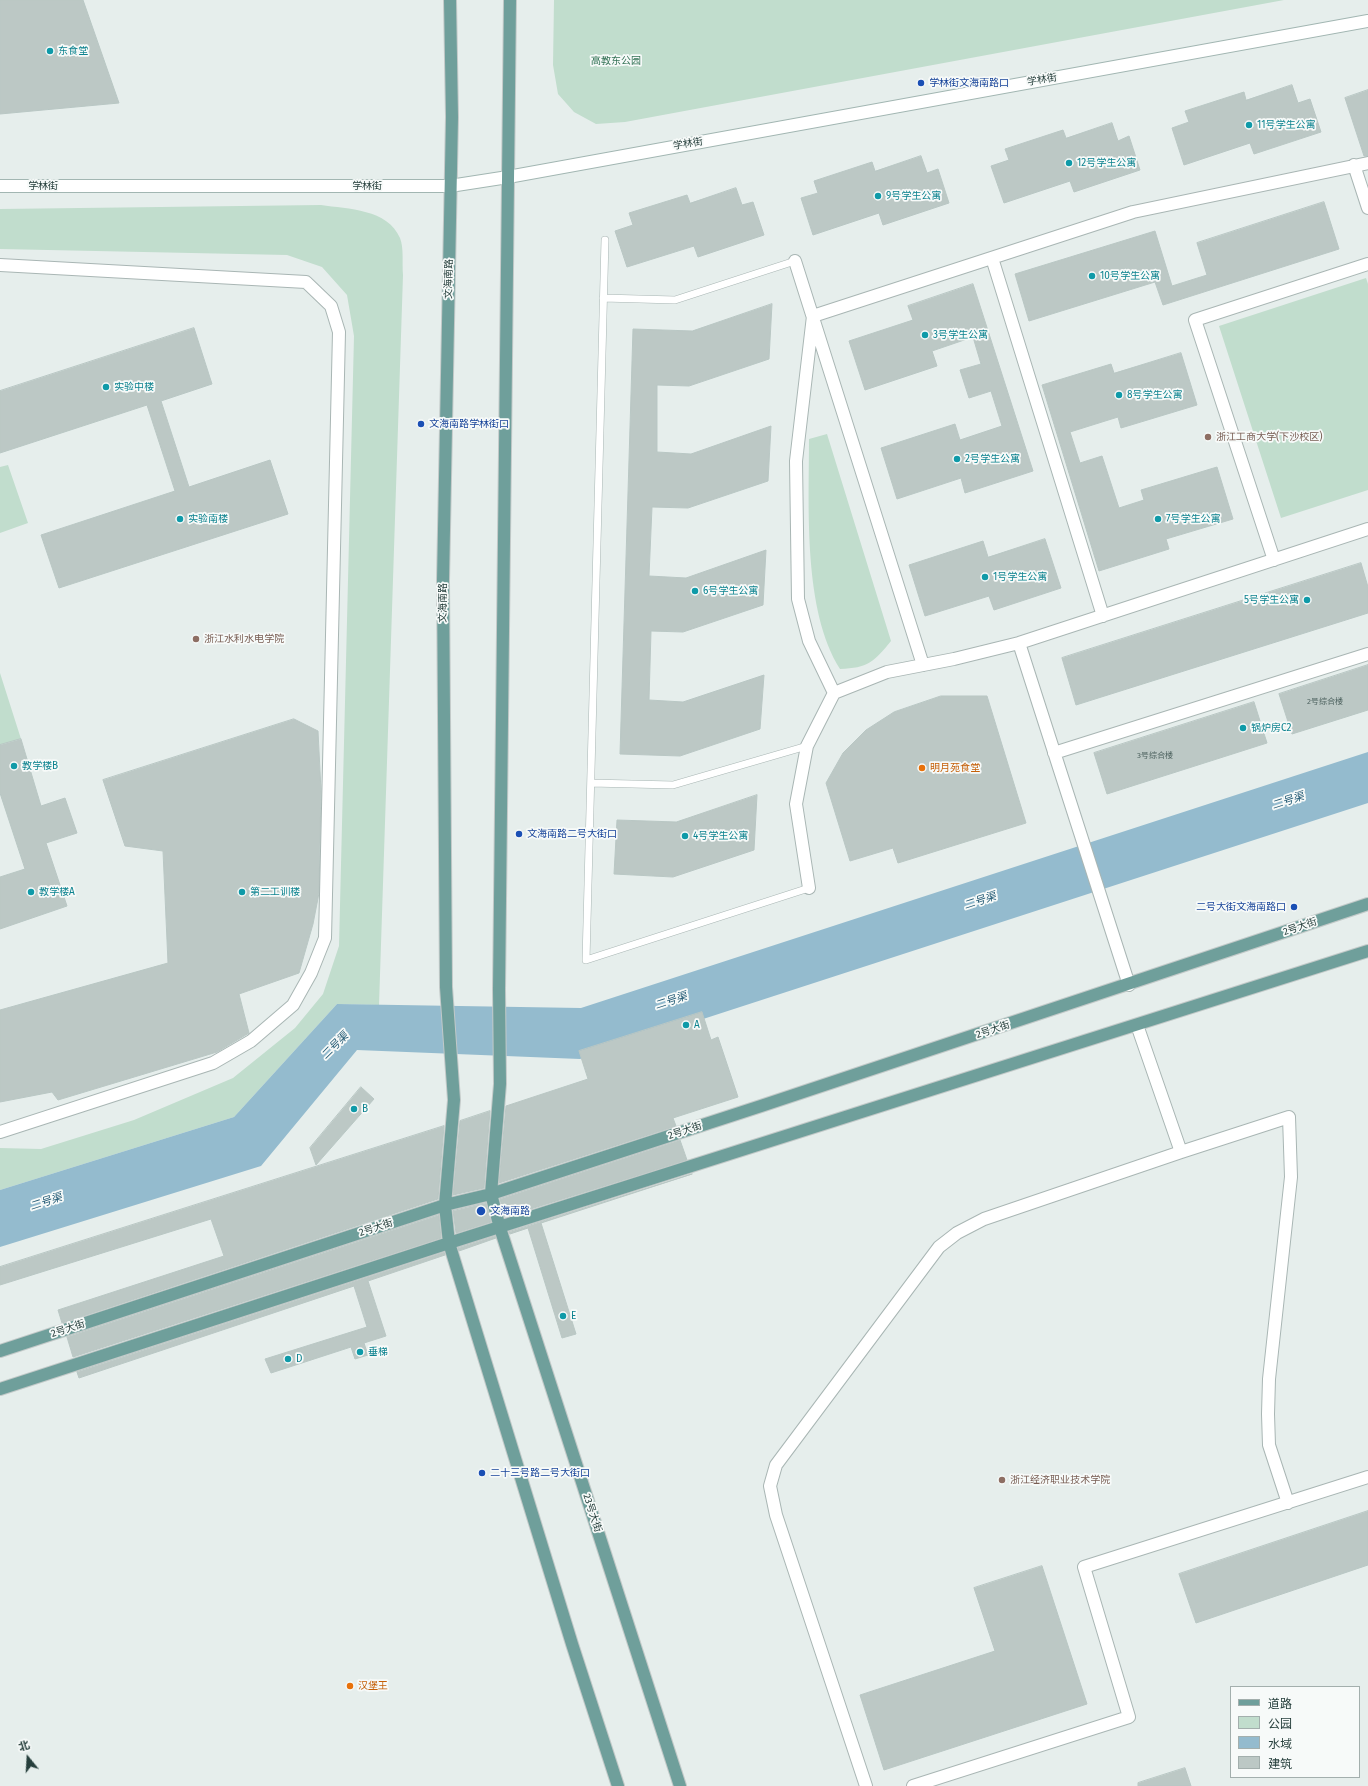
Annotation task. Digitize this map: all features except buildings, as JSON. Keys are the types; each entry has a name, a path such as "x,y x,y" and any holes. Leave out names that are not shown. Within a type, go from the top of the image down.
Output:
{"main road":[{"name":"文海南路","path":"445,1205 454,1100 446,987 443,581 450,186 450,0"},
{"path":"491,1194 500,1084 499,990 510,0"},
{"name":"2号大街","path":"0,1352 445,1205 491,1194 1129,985 1368,904"},
{"path":"0,1389 449,1243 1368,951"},
{"name":"23号大街","path":"491,1194 500,1228 680,1786"},
{"path":"445,1205 449,1243 572,1644 618,1786"}],"street":[{"name":"学林街","path":"0,186 450,186 508,177 1368,21"},
{"path":"813,316 1134,212 1368,163"},
{"path":"1354,165 1368,208"},
{"path":"992,258 1103,616"},
{"path":"795,261 923,665"},
{"path":"0,264 306,282 330,306 339,332 325,938 312,973 293,1005 257,1038 213,1063 0,1132"},
{"path":"1274,560 1195,320 1368,264"},
{"path":"813,316 796,461 798,599 809,641 834,693"},
{"path":"809,888 796,804 808,746 834,693 887,672 1019,643 1368,529"},
{"path":"1019,643 1129,985"},
{"path":"1054,753 1368,654"},
{"path":"1137,1025 1181,1152"},
{"path":"866,1786 776,1515 770,1486 776,1465 939,1247 957,1233 984,1219 1289,1117 1291,1177 1269,1379 1268,1414 1269,1445 1288,1503"},
{"path":"913,1786 1129,1717 1084,1568 1368,1477"}],"lane":[{"path":"605,240 586,960 809,888"},
{"path":"603,298 675,300 795,261"},
{"path":"591,784 673,785 808,746"}],"green space":[{"name":"高教东公园","path":"554,0 1284,0 625,122 596,124 574,112 558,94 553,65"},
{"path":"321,205 366,212 386,221 394,228 400,238 402,251 403,275 379,1005 337,1004 234,1117 0,1190 0,1148 41,1149 134,1120 233,1078 295,1028 323,994 339,946 354,336 347,295 322,267 287,255 0,249 0,209"},
{"path":"1366,278 1368,284 1368,490 1281,518 1219,326"},
{"path":"827,434 891,641 875,659 870,662 857,667 840,669 828,645 820,618 814,588 809,527 809,439"},
{"path":"8,465 28,523 0,533 0,467"},
{"path":"0,673 21,739 0,745"}],"water":[{"name":"二号渠","path":"1368,752 1368,803 580,1059 357,1050 261,1166 0,1247 0,1190 234,1117 337,1004 581,1008"}],"place":[{"name":"东食堂","path":"50,51"},
{"name":"学林街文海南路口","path":"921,83"},
{"name":"11号学生公寓","path":"1249,125"},
{"name":"12号学生公寓","path":"1069,163"},
{"name":"9号学生公寓","path":"878,196"},
{"name":"10号学生公寓","path":"1092,276"},
{"name":"3号学生公寓","path":"925,335"},
{"name":"实验中楼","path":"106,387"},
{"name":"8号学生公寓","path":"1119,395"},
{"name":"文海南路学林街口","path":"421,424"},
{"name":"浙江工商大学(下沙校区)","path":"1208,437"},
{"name":"2号学生公寓","path":"957,459"},
{"name":"实验南楼","path":"180,519"},
{"name":"7号学生公寓","path":"1158,519"},
{"name":"1号学生公寓","path":"985,577"},
{"name":"6号学生公寓","path":"695,591"},
{"name":"5号学生公寓","path":"1307,600"},
{"name":"浙江水利水电学院","path":"196,639"},
{"name":"锅炉房C2","path":"1243,728"},
{"name":"教学楼B","path":"14,766"},
{"name":"明月苑食堂","path":"922,768"},
{"name":"文海南路二号大街口","path":"519,834"},
{"name":"4号学生公寓","path":"685,836"},
{"name":"教学楼A","path":"31,892"},
{"name":"第二工训楼","path":"242,892"},
{"name":"二号大街文海南路口","path":"1294,907"},
{"name":"A","path":"686,1025"},
{"name":"B","path":"354,1109"},
{"name":"文海南路","path":"481,1211"},
{"name":"E","path":"563,1316"},
{"name":"垂梯","path":"360,1352"},
{"name":"D","path":"288,1359"},
{"name":"二十三号路二号大街口","path":"482,1473"},
{"name":"浙江经济职业技术学院","path":"1002,1480"},
{"name":"汉堡王","path":"350,1686"}]}
